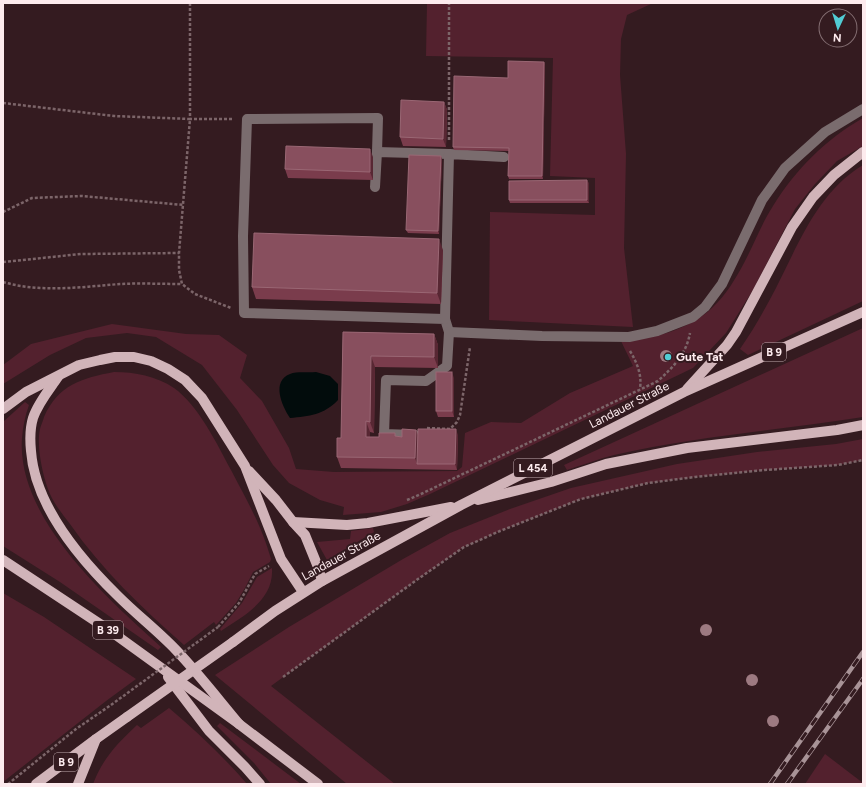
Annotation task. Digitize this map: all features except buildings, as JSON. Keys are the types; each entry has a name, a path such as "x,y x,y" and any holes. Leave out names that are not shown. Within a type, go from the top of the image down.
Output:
{"main road":[{"path":"684,392 727,345 736,332 792,227 814,197 834,175 863,152"},
{"name":"B 9","path":"684,392 863,312"},
{"path":"3,409 26,392 79,365 115,357 134,357 151,361 168,369 184,380 202,398 246,466 305,535 322,581"},
{"path":"59,375 40,402 33,419 30,441 32,467 39,489 49,512 93,569 118,596 176,649 239,724"},
{"name":"Landauer Straße","path":"36,784 96,739 303,592 461,504 684,392"},
{"path":"293,522 346,525 368,523 461,504 551,482 606,464 687,448 837,430 863,425"},
{"path":"246,466 281,559 303,592"},
{"name":"B 39","path":"3,560 109,630 239,724 318,784"},
{"path":"162,669 209,731 260,784"},
{"path":"78,784 96,739"}],"lane":[{"path":"449,332 629,337 657,331 693,317 705,307 722,284 762,200 785,168 825,132 863,109"},
{"path":"375,188 378,118 247,119 247,236 244,313 445,319"},
{"path":"377,152 504,157"},
{"path":"415,435 384,434 386,380 426,381 447,366 449,332 445,319 449,154"}],"path":[{"path":"182,284 179,270 179,253 190,118 190,3"},
{"path":"449,154 450,3"},
{"path":"3,102 114,116 247,119"},
{"path":"3,212 32,198 82,196 184,205"},
{"path":"3,262 81,254 179,253"},
{"path":"3,282 16,286 64,288 122,284 182,284 195,294 244,313"},
{"path":"400,502 421,494 658,381 675,366 684,352 690,337 693,317"},
{"path":"415,435 421,428 450,428 457,422 460,415 473,333"},
{"path":"622,337 637,362 641,381 640,390"},
{"path":"283,677 464,547 581,499 648,484 695,477 838,465 863,460"},
{"path":"8,784 76,729 218,627 239,603 255,574 270,565"}],"shaded area":[{"path":"427,3 653,3 627,15 621,39 620,75 626,154 624,248 633,327 489,320 490,212 595,215 595,178 550,176 553,58 426,56"},
{"path":"863,118 863,146 837,161 815,184 795,209 753,290 726,333 693,368 407,504 381,512 343,515 344,507 320,500 289,483 273,465 237,410 202,365 156,337 127,333 86,338 50,355 3,384 3,365 31,344 112,324 186,334 219,335 247,355 240,378 262,401 289,448 296,469 334,472 457,471 462,467 465,433 491,422 521,423 570,393 633,366 621,341 646,338 670,332 693,322 713,307 734,280 769,213 791,180 812,156 836,136"},
{"path":"863,165 863,301 748,355 740,349 768,304 811,220 834,189 847,176"},
{"path":"863,328 863,417 645,448 596,460 567,470 564,465"},
{"path":"114,372 137,374 160,380 174,388 191,405 207,426 248,503 263,535 271,559 270,562 253,572 236,603 216,625 214,622 184,645 138,603 95,557 54,502 47,487 40,453 39,436 44,417 50,406 56,397 64,390 81,380"},
{"path":"316,372 330,376 338,384 338,400 322,412 290,418 281,401 281,382 284,377 293,373"},
{"path":"25,402 29,405 24,421 22,438 24,468 34,498 49,526 69,554 92,580 116,605 161,647 158,650 60,582 3,546 3,422"},
{"path":"863,439 863,460 838,465 765,470 648,483 581,499 500,531 464,547 271,686 395,784 347,784 215,675 289,627 403,559 450,533 510,509 571,488 677,464 757,452 836,444"},
{"path":"373,528 374,532 327,560 317,542 350,539 351,531"},
{"path":"272,568 268,589 263,598 256,606 221,631 220,629 242,603 257,577"},
{"path":"3,593 44,617 136,679 3,782"},
{"path":"169,708 210,744 247,784 93,784 101,766 111,752 137,725 141,728"},
{"path":"220,723 301,784 271,784 254,763 217,726"},
{"path":"825,754 863,783 863,784 805,784"}],"railway":[{"path":"770,784 863,652"},
{"path":"787,784 863,679"}],"place":[{"name":"Gute Tat","path":"668,357"}]}
